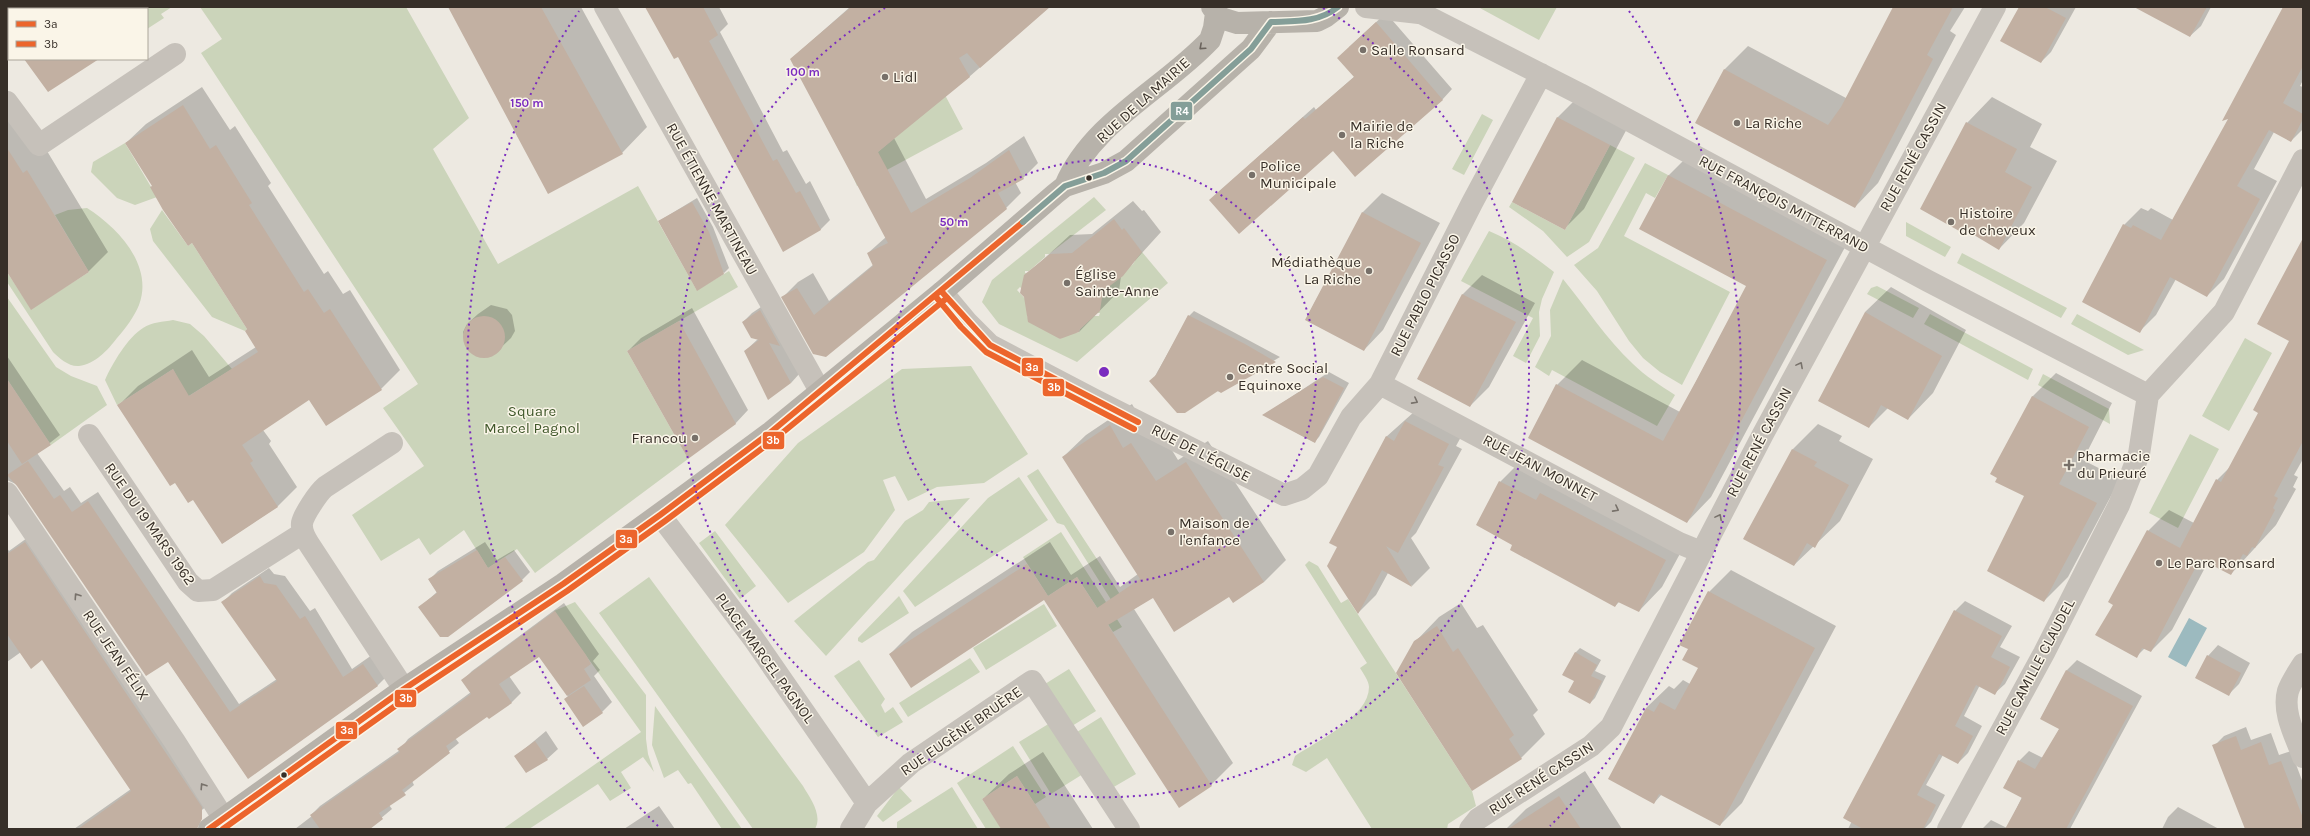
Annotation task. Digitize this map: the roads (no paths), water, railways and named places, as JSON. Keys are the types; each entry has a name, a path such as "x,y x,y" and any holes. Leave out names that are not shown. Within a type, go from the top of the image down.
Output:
{"street":[{"name":"RUE ÉTIENNE MARTINEAU","path":"605,7 820,391"},
{"path":"1214,10 1228,21 1317,21 1325,18 1338,7"},
{"name":"RUE FRANÇOIS MITTERRAND","path":"1366,7 1414,10 1541,74 1864,247 2148,395"},
{"name":"RUE RENÉ CASSIN","path":"1470,829 1478,820 1591,746 1611,727 1701,552 1864,247 1995,7"},
{"name":"RUE DE LA MAIRIE","path":"1065,186 1072,170 1109,127 1210,40 1214,28 1214,10"},
{"name":"RUE DE LA MAIRIE","path":"216,824 404,689 563,584 660,515 771,432 942,292 1065,186 1104,173 1126,161 1251,49 1271,22"},
{"path":"7,102 39,145 175,54"},
{"name":"RUE PABLO PICASSO","path":"1284,495 1302,489 1318,476 1351,417 1380,384 1472,203 1541,74"},
{"path":"2148,395 2224,312 2303,160"},
{"name":"RUE DE L'ÉGLISE","path":"942,292 967,322 990,345 1095,400 1284,495"},
{"name":"RUE JEAN MONNET","path":"1380,384 1679,543 1701,552"},
{"name":"RUE CAMILLE CLAUDEL","path":"1948,829 2044,653 2119,505 2139,454 2148,395"},
{"name":"RUE DU 19 MARS 1962","path":"89,435 188,582 198,591 213,590 303,533"},
{"path":"392,443 318,493 302,522 303,533 404,689"},
{"name":"RUE JEAN FÉLIX","path":"7,493 175,742 216,824"},
{"name":"PLACE MARCEL PAGNOL","path":"660,515 753,638 866,803"},
{"path":"2303,664 2288,691 2287,704 2289,718 2303,757"},
{"name":"RUE EUGÈNE BRUÈRE","path":"866,803 911,763 1032,682 1129,829"},
{"path":"851,829 866,803"}],"water":[{"path":"2189,618 2207,628 2186,667 2168,657"}],"place":[{"name":"Salle Ronsard","path":"1363,50"},
{"name":"Lidl","path":"885,77"},
{"name":"La Riche","path":"1737,123"},
{"name":"Mairie de la Riche","path":"1342,135"},
{"name":"Police Municipale","path":"1252,175"},
{"name":"Histoire de cheveux","path":"1951,222"},
{"name":"Médiathèque La Riche","path":"1369,271"},
{"name":"Église Sainte-Anne","path":"1067,283"},
{"name":"Centre Social Equinoxe","path":"1230,377"},
{"name":"Francou","path":"695,438"},
{"name":"Pharmacie du Prieuré","path":"2069,465"},
{"name":"Maison de l'enfance","path":"1171,532"},
{"name":"Le Parc Ronsard","path":"2159,563"}],"park label":[{"name":"Square Marcel Pagnol","path":"532,420"}]}
